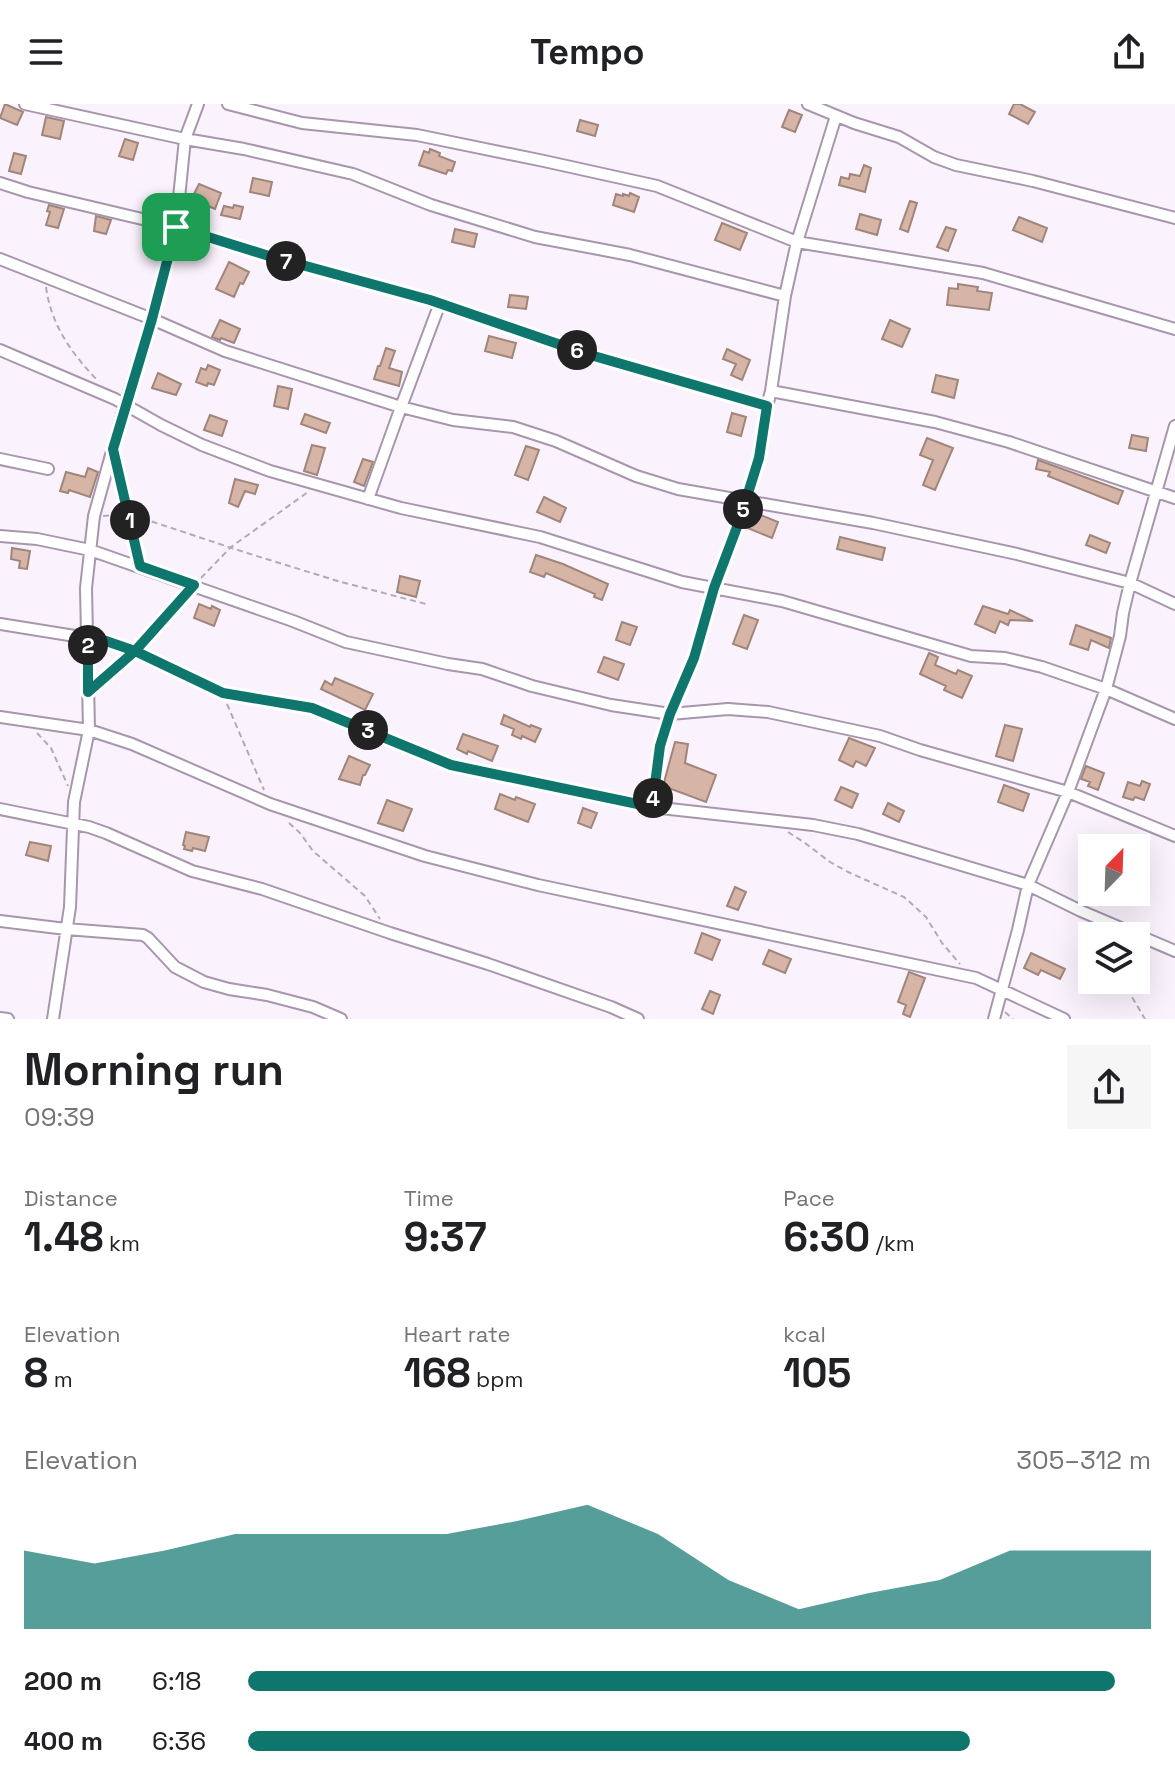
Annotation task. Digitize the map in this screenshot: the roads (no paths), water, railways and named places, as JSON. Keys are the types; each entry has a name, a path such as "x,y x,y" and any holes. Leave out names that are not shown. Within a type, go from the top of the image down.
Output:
{"street":[{"path":"25,104 353,174 431,205 535,237 630,255 785,296"},
{"path":"53,1019 70,907 74,802 89,730 86,588 94,516 176,227 185,139 198,104"},
{"path":"228,104 302,123 417,135 657,186 797,242 983,273 1175,329"},
{"path":"808,104 899,137 934,157 956,165 1033,181 1175,218"},
{"path":"652,807 660,746 694,658 714,588 759,458 785,296 797,242 836,116"},
{"path":"0,183 176,227 440,303 587,354 767,406"},
{"path":"0,259 225,351 401,407 453,420 513,427 556,441 636,476 678,489 873,523 1017,554 1130,583 1175,604"},
{"path":"368,499 440,303"},
{"path":"0,350 125,405 202,445 270,471 401,508 540,537 682,582 782,601 971,656 1005,658 1042,667 1106,689 1175,719"},
{"path":"771,391 935,422 1009,442 1175,498"},
{"path":"994,1019 1028,885 1068,792 1106,689 1130,583 1175,426"},
{"path":"0,459 48,469"},
{"path":"0,536 37,539 90,550 358,645 482,669 532,686 611,705 670,714 728,709 768,712 880,736 1068,792 1175,836"},
{"path":"0,624 106,641 135,651 223,693 312,708 451,765 652,807 813,825 858,834 1028,885 1175,951"},
{"path":"0,717 89,730 132,744 270,804 425,856 552,888 976,978 1064,1019"},
{"path":"0,809 89,827 192,871 262,889 543,983 638,1019"},
{"path":"0,921 146,936 175,967 204,982 313,1007 341,1019"},
{"path":"0,1018 8,1019"}]}
